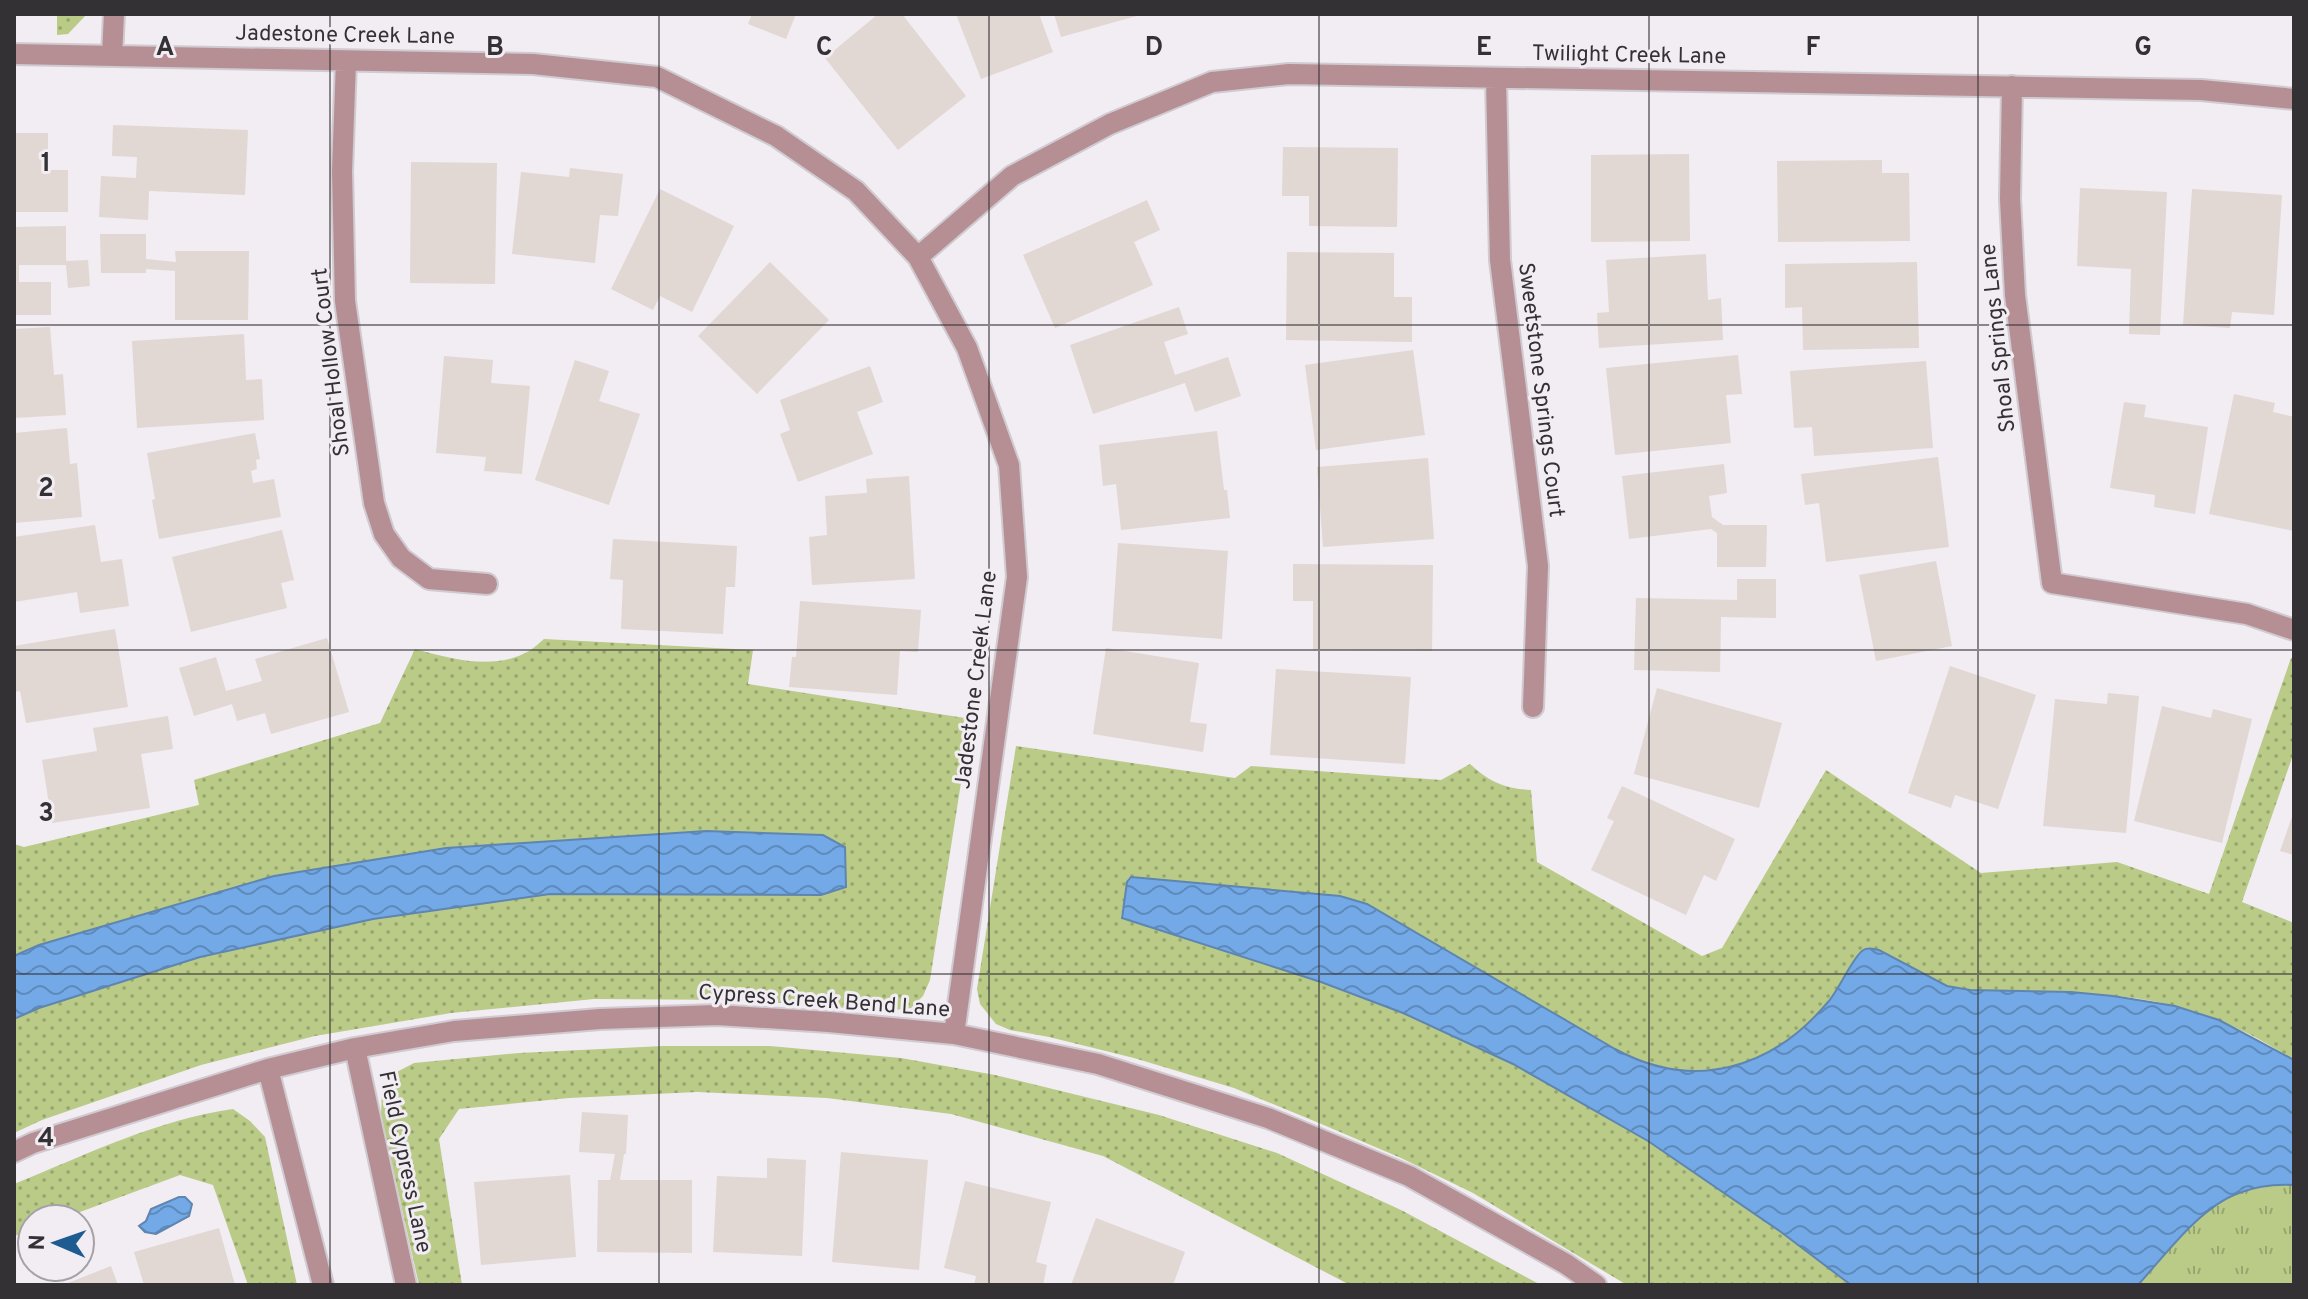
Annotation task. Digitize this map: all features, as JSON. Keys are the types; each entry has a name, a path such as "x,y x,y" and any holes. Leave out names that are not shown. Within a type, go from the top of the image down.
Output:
{"street":[{"path":"112,56 114,14"},
{"name":"Jadestone Creek Lane","path":"14,54 533,64 657,77 776,136 856,191 918,257 967,348 1009,465 1017,577 954,1034"},
{"name":"Shoal Hollow Court","path":"346,61 342,171 345,301 374,503 384,534 401,558 429,579 487,584"},
{"name":"Twilight Creek Lane","path":"918,257 1012,176 1110,124 1212,82 1289,74 2201,90 2294,99"},
{"name":"Sweetstone Springs Court","path":"1496,78 1500,260 1538,566 1533,707"},
{"name":"Shoal Springs Lane","path":"2012,86 2010,199 2015,295 2052,583 2247,614 2294,630"},
{"name":"Cypress Creek Bend Lane","path":"14,1152 33,1143 268,1069 355,1048 454,1031 600,1019 717,1015 829,1022 954,1034 1098,1064 1268,1118 1409,1176 1566,1264 1596,1285"},
{"name":"Field Cypress Lane","path":"355,1048 406,1285"},
{"path":"268,1069 323,1285"}],"green space":[{"path":"57,14 87,14 68,34 57,35"},
{"path":"544,639 753,650 748,684 971,719 930,980 923,996 911,1008 886,1011 741,1000 594,999 451,1013 315,1036 201,1065 42,1120 14,1133 14,844 24,847 199,805 194,780 380,723 415,649 469,661 497,661 526,653"},
{"path":"2291,658 2294,659 2294,752 2242,902 2294,923 2294,1060 2235,1027 2172,1005 2097,994 1970,990 1947,986 1879,950 1859,953 1821,1012 1769,1052 1719,1068 1667,1068 1615,1049 1367,904 1340,896 1128,879 1121,917 1356,994 1521,1068 1636,1133 1692,1169 1851,1285 1627,1285 1473,1193 1401,1158 1234,1088 1134,1058 1010,1030 996,1024 980,1004 977,989 1016,746 1235,778 1251,766 1441,780 1470,764 1498,783 1531,790 1537,862 1702,956 1722,948 1826,770 1981,873 2117,862 2209,894"},
{"path":"663,1046 770,1046 901,1058 995,1075 1159,1115 1277,1153 1401,1210 1541,1285 1350,1285 1103,1156 951,1114 827,1098 697,1092 569,1098 459,1109 439,1139 462,1285 419,1285 381,1115 382,1092 393,1074 414,1063 519,1053"},
{"path":"233,1109 265,1137 297,1285 248,1285 213,1185 180,1175 96,1206 96,1203 16,1203 14,1236 14,1184 149,1130"},
{"path":"2294,1185 2294,1285 2138,1285 2184,1233 2225,1200 2259,1187"}],"water":[{"path":"706,831 823,835 845,847 846,887 821,895 550,894 373,919 200,957 39,1008 14,1019 14,956 39,945 274,876 446,848"},
{"path":"1131,877 1340,896 1367,904 1615,1049 1645,1062 1674,1069 1702,1071 1730,1067 1757,1058 1782,1044 1828,1002 1858,955 1868,949 1879,950 1947,986 1970,990 2071,992 2175,1006 2219,1020 2294,1060 2294,1185 2259,1187 2225,1200 2197,1220 2138,1285 1851,1285 1781,1232 1648,1141 1513,1064 1403,1013 1321,982 1122,918 1127,882"},
{"path":"185,1197 192,1204 189,1216 156,1234 145,1232 139,1226 146,1221 151,1209"}],"building":[{"path":"752,14 796,14 786,39 748,24"},
{"path":"878,14 902,14 966,96 898,150 825,58"},
{"path":"956,14 1039,14 1053,52 981,79"},
{"path":"1054,14 1140,14 1140,15 1061,37"},
{"path":"113,125 248,130 245,195 149,191 148,220 99,217 101,176 136,178 137,157 112,156"},
{"path":"14,133 48,133 48,170 68,170 68,212 14,212"},
{"path":"1283,147 1398,148 1397,227 1309,226 1309,196 1282,196"},
{"path":"1689,154 1690,241 1591,242 1591,155"},
{"path":"1882,160 1882,173 1909,173 1910,241 1778,242 1777,161"},
{"path":"411,162 497,163 495,284 410,283"},
{"path":"570,168 623,174 618,216 600,215 595,263 512,254 521,172 569,177"},
{"path":"2080,188 2167,192 2160,335 2129,334 2131,269 2077,266"},
{"path":"660,189 734,226 692,312 660,296 653,310 611,289"},
{"path":"2192,189 2282,195 2274,315 2232,312 2230,328 2183,325"},
{"path":"1147,200 1160,230 1134,242 1153,285 1055,328 1023,255"},
{"path":"66,226 66,261 88,260 90,286 68,288 66,265 19,265 19,282 51,282 51,315 14,315 14,227"},
{"path":"100,234 146,234 146,259 176,262 175,251 249,251 248,320 175,320 175,271 146,269 146,273 101,273"},
{"path":"1287,252 1394,253 1394,297 1412,297 1412,342 1286,340"},
{"path":"1706,254 1708,300 1721,298 1723,340 1599,348 1597,313 1609,312 1606,260"},
{"path":"770,262 829,320 757,394 698,336"},
{"path":"1917,262 1919,348 1803,350 1802,307 1785,308 1785,264"},
{"path":"1179,307 1188,334 1164,342 1175,375 1228,357 1241,396 1195,412 1185,383 1093,414 1070,345"},
{"path":"50,327 54,375 63,374 66,415 14,418 14,329"},
{"path":"244,334 246,380 262,379 264,420 137,428 132,341"},
{"path":"1413,350 1425,435 1316,450 1305,365"},
{"path":"1738,355 1742,394 1726,395 1731,443 1615,455 1606,368"},
{"path":"444,356 493,360 491,383 530,386 522,474 484,471 486,457 436,453"},
{"path":"575,360 609,371 599,401 640,414 609,505 535,480"},
{"path":"1926,361 1933,448 1814,456 1812,427 1794,428 1790,371"},
{"path":"870,366 883,402 857,412 873,454 798,482 780,434 790,430 780,400"},
{"path":"2234,394 2275,403 2273,412 2294,417 2294,531 2209,514"},
{"path":"2124,402 2146,405 2144,417 2208,427 2195,514 2154,507 2155,495 2110,488"},
{"path":"67,428 70,464 77,463 82,517 14,523 14,433"},
{"path":"1217,431 1230,518 1121,530 1116,484 1103,486 1099,445"},
{"path":"255,433 260,459 256,460 257,469 251,471 253,483 274,479 281,517 159,539 147,453"},
{"path":"1938,457 1949,547 1826,562 1819,503 1805,505 1801,474"},
{"path":"1428,458 1434,539 1323,547 1317,467"},
{"path":"1724,464 1727,493 1709,496 1712,517 1723,525 1767,525 1766,567 1717,567 1717,533 1711,529 1629,539 1622,476"},
{"path":"909,476 915,579 812,585 809,537 827,535 825,496 867,493 866,479"},
{"path":"95,525 101,562 122,559 129,606 80,613 77,592 14,602 14,537"},
{"path":"282,530 294,580 281,583 287,608 191,632 172,557"},
{"path":"613,539 737,546 735,587 726,587 723,634 621,629 623,580 610,579"},
{"path":"1118,543 1228,551 1222,639 1112,631"},
{"path":"1936,561 1952,646 1876,661 1859,575"},
{"path":"1293,564 1433,565 1432,651 1313,650 1313,601 1293,601"},
{"path":"1737,579 1776,579 1776,618 1721,617 1720,672 1634,670 1636,598 1737,600"},
{"path":"800,601 921,610 918,652 900,651 897,695 789,687 792,657 796,657"},
{"path":"115,629 128,707 26,723 20,691 14,692 14,646"},
{"path":"327,638 349,712 271,734 265,713 237,721 232,704 194,716 179,668 216,657 226,691 262,681 255,659"},
{"path":"1106,648 1199,663 1190,722 1207,724 1203,752 1093,734"},
{"path":"1950,666 2036,695 1998,809 1955,795 1951,808 1908,793"},
{"path":"1276,669 1411,677 1405,764 1270,755"},
{"path":"1657,688 1782,723 1759,808 1634,774"},
{"path":"2108,693 2139,696 2126,833 2043,826 2055,699 2107,704"},
{"path":"2162,706 2211,718 2213,709 2252,719 2222,843 2134,821"},
{"path":"168,716 173,749 141,754 150,808 52,823 42,760 97,751 93,728"},
{"path":"1622,786 1735,839 1716,881 1704,875 1686,915 1591,870 1614,821 1607,818"},
{"path":"2294,811 2294,855 2280,851"},
{"path":"582,1112 628,1115 626,1154 620,1180 692,1180 692,1253 597,1252 598,1180 610,1180 615,1154 579,1152"},
{"path":"841,1152 928,1160 919,1270 832,1262"},
{"path":"767,1158 806,1160 802,1256 713,1252 717,1176 767,1178"},
{"path":"570,1175 576,1257 481,1265 474,1182"},
{"path":"965,1181 1051,1202 1036,1262 1047,1265 1043,1285 974,1285 976,1276 944,1268"},
{"path":"1096,1218 1185,1252 1173,1285 1071,1285"},
{"path":"219,1228 235,1285 144,1285 134,1252"},
{"path":"111,1266 118,1285 63,1285 96,1283 96,1272"}]}
